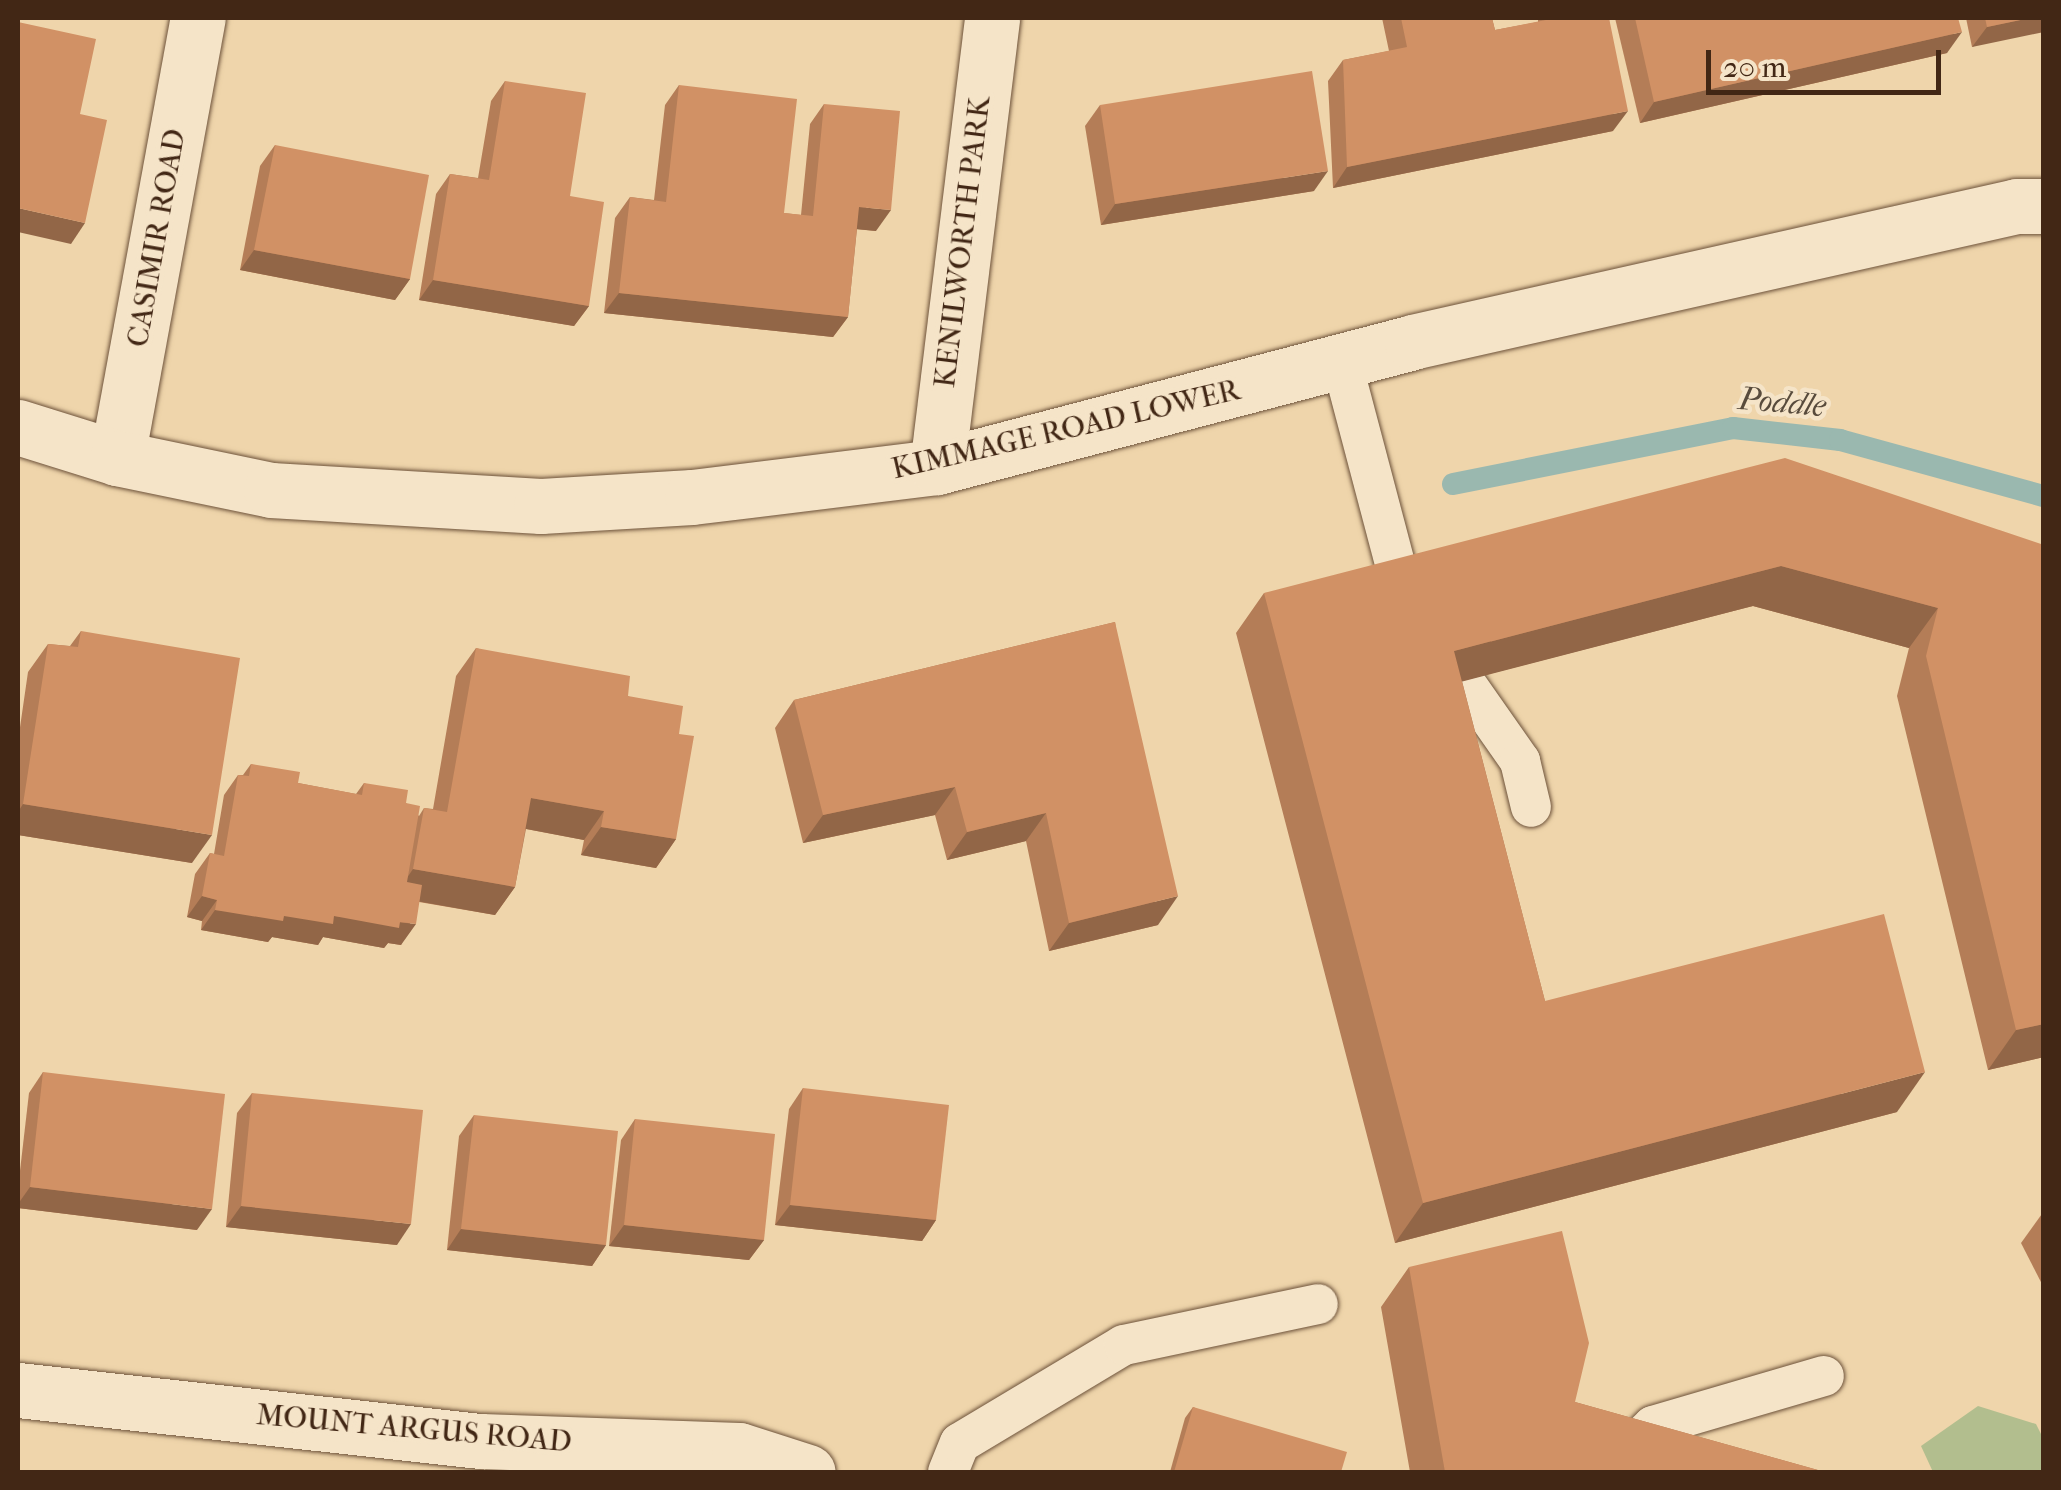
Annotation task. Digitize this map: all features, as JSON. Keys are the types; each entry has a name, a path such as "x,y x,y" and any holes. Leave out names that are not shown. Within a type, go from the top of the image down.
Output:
{"main road":[{"name":"CASIMIR ROAD","path":"117,458 198,18"},
{"name":"KENILWORTH PARK","path":"937,467 992,18"},
{"name":"KIMMAGE ROAD LOWER","path":"18,428 117,458 271,490 541,506 692,496 937,467 1342,362 2017,206 2044,206"},
{"name":"MOUNT ARGUS ROAD","path":"18,1390 478,1457 739,1450 808,1472"}],"lane":[{"path":"1342,362 1402,590"},
{"path":"1464,681 1520,761 1532,807"},
{"path":"948,1472 960,1442 1124,1345 1318,1304"},
{"path":"1617,1461 1653,1426 1824,1376"}],"green space":[{"path":"1978,1406 2036,1424 2043,1438 2042,1472 1933,1472 1921,1446"}],"building":[{"path":"1401,18 1492,18 1495,30 1556,18 1609,18 1628,111 1347,167 1343,60 1407,47"},
{"path":"1635,18 1958,18 1962,32 1654,102"},
{"path":"1985,18 2030,18 1987,27"},
{"path":"18,22 96,39 80,114 107,120 85,223 18,208"},
{"path":"1312,71 1328,171 1115,204 1100,105"},
{"path":"505,81 586,93 570,196 604,202 589,306 433,280 450,174 489,180"},
{"path":"679,85 797,99 784,213 813,216 824,104 900,111 891,210 859,207 848,317 619,293 630,197 666,202"},
{"path":"275,145 429,175 410,279 254,250"},
{"path":"1785,458 2044,545 2044,1024 2016,1030 1926,656 1938,608 1781,566 1454,651 1545,1001 1884,914 1925,1072 1423,1203 1264,593"},
{"path":"1115,622 1178,896 1069,923 1046,813 967,832 955,787 823,815 794,700"},
{"path":"81,631 240,658 212,835 23,804 48,644 78,647"},
{"path":"476,648 630,676 628,696 683,706 679,734 694,736 676,839 601,827 604,811 531,798 515,887 413,869 424,808 447,812"},
{"path":"251,764 300,772 298,783 362,795 364,783 408,790 406,803 420,806 407,882 422,885 416,924 400,922 399,928 334,916 333,924 284,916 283,921 215,910 217,900 202,896 210,853 224,856 238,775 249,776"},
{"path":"43,1072 225,1094 212,1209 30,1187"},
{"path":"803,1088 949,1105 936,1220 790,1205"},
{"path":"252,1093 423,1110 411,1224 241,1206"},
{"path":"474,1115 618,1131 606,1245 461,1229"},
{"path":"635,1119 775,1134 764,1240 624,1225"},
{"path":"1562,1231 1589,1343 1575,1402 1825,1472 1445,1472 1409,1267"},
{"path":"1193,1407 1347,1452 1341,1472 1174,1472"}],"waterway":[{"name":"Poddle","path":"1453,484 1733,428 1840,440 2044,496"}]}
